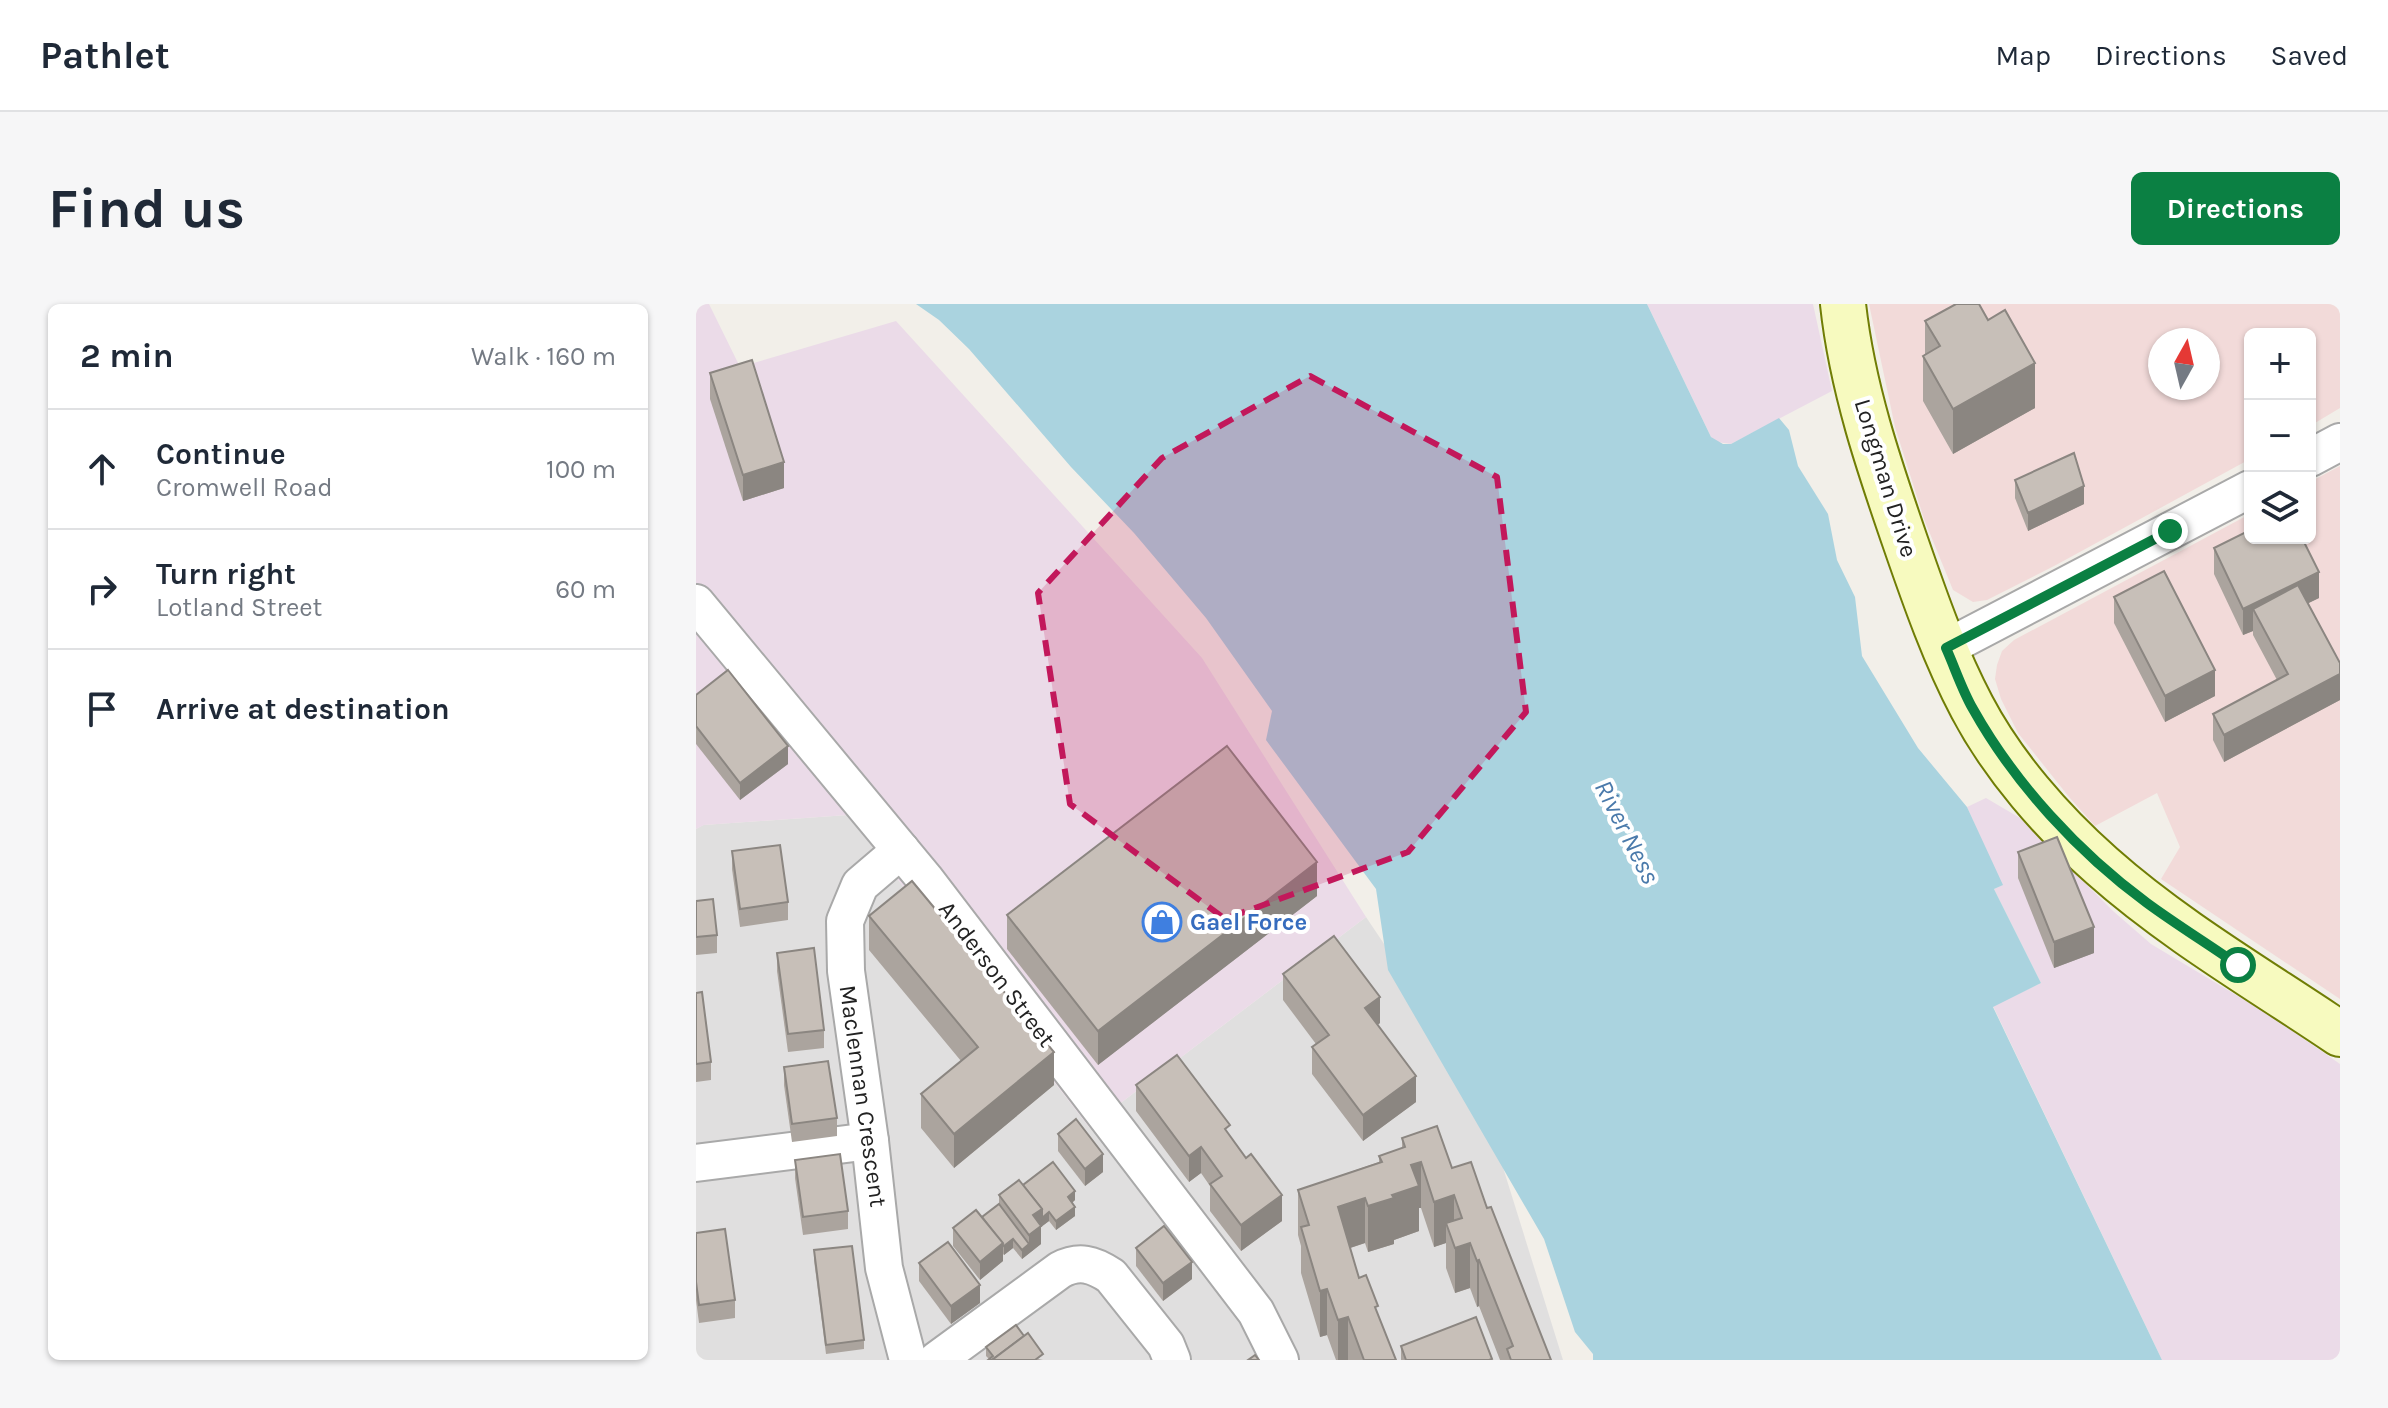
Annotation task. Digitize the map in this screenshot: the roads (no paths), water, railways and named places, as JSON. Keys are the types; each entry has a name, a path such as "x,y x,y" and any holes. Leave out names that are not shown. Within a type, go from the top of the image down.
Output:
{"street":[{"name":"Longman Drive","path":"1843,304 1856,380 1873,450 1921,588 1972,708 2011,769 2100,865 2147,903 2340,1034"},
{"path":"2316,455 2340,442"},
{"path":"1946,648 2244,492"},
{"name":"Anderson Street","path":"696,603 901,850 1256,1312 1280,1360"},
{"name":"Maclennan Crescent","path":"901,850 860,885 845,921 846,971 884,1268 908,1360"},
{"path":"696,1163 870,1141"},
{"path":"937,1360 1060,1270 1071,1264 1085,1264 1111,1276 1166,1345 1172,1360"}],"water":[{"name":"River Ness","path":"916,304 1647,304 1711,437 1723,444 1731,444 1779,418 1789,430 1798,466 1828,514 1837,560 1855,597 1862,656 1918,748 1967,807 2003,885 1994,889 2041,983 1993,1007 2162,1360 1593,1360 1593,1354 1575,1332 1544,1239 1388,970 1376,889 1266,740 1272,711 1206,618 1134,533 1071,467 969,349 939,320"}],"place":[{"name":"Gael Force","path":"1162,922"}]}
